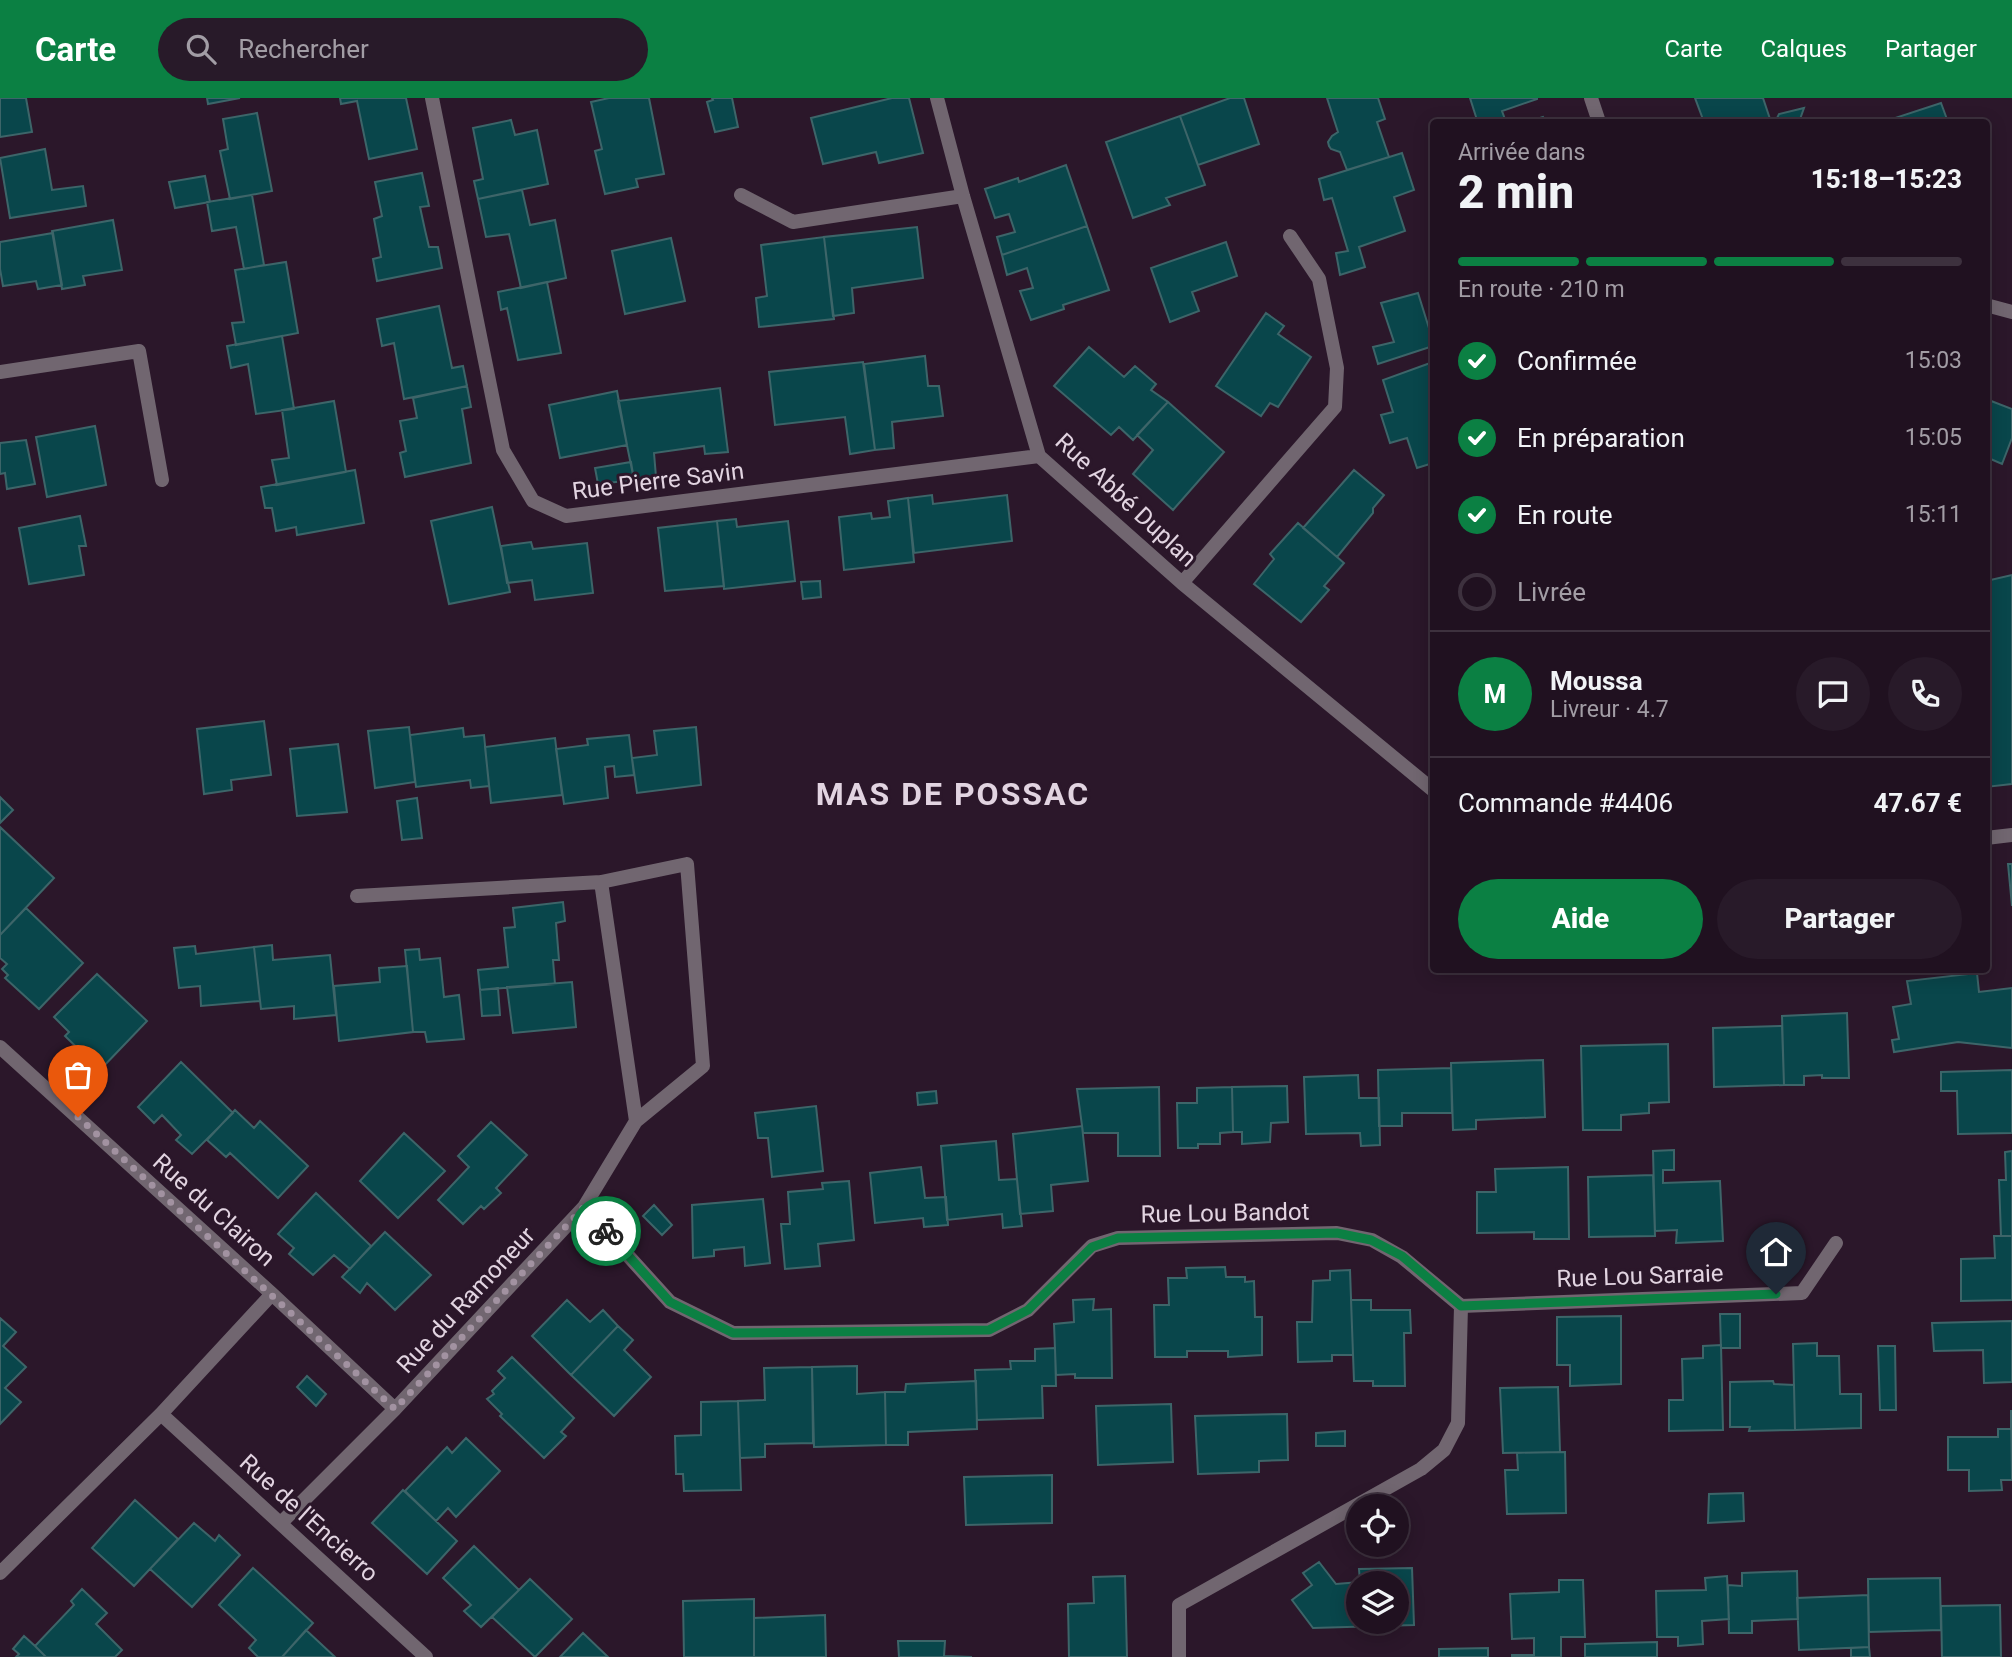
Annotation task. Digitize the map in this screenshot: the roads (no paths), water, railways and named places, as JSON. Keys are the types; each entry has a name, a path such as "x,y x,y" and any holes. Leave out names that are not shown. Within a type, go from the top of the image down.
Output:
{"street":[{"name":"Rue Pierre Savin","path":"432,98 503,450 533,501 566,516 1039,456"},
{"name":"Rue Abbé Duplan","path":"937,98 1039,456 1182,583 1430,788"},
{"path":"1591,98 1598,119"},
{"path":"741,195 793,222 963,196"},
{"path":"1182,583 1335,407 1338,368 1320,279 1290,236"},
{"path":"1990,306 2012,312"},
{"path":"0,372 139,351 162,481"},
{"path":"1990,838 2012,835"},
{"name":"Rue du Ramoneur","path":"281,1523 395,1409 584,1207 636,1121 703,1066 687,864 601,882 357,896"},
{"path":"601,882 636,1121"},
{"name":"Rue du Clairon","path":"0,1047 395,1409"},
{"name":"Rue Lou Bandot","path":"584,1207 670,1302 733,1333 989,1330 1028,1310 1092,1247 1118,1238 1337,1233 1371,1240 1402,1256 1461,1306"},
{"name":"Rue Lou Sarraie","path":"1461,1306 1802,1293 1836,1243"},
{"path":"0,1573 161,1414 272,1294"},
{"path":"1179,1657 1179,1605 1421,1469 1444,1450 1458,1423 1461,1306"},
{"name":"Rue de l'Encierro","path":"161,1414 420,1655"}],"district":[{"name":"MAS DE POSSAC","path":"953,794"}]}
